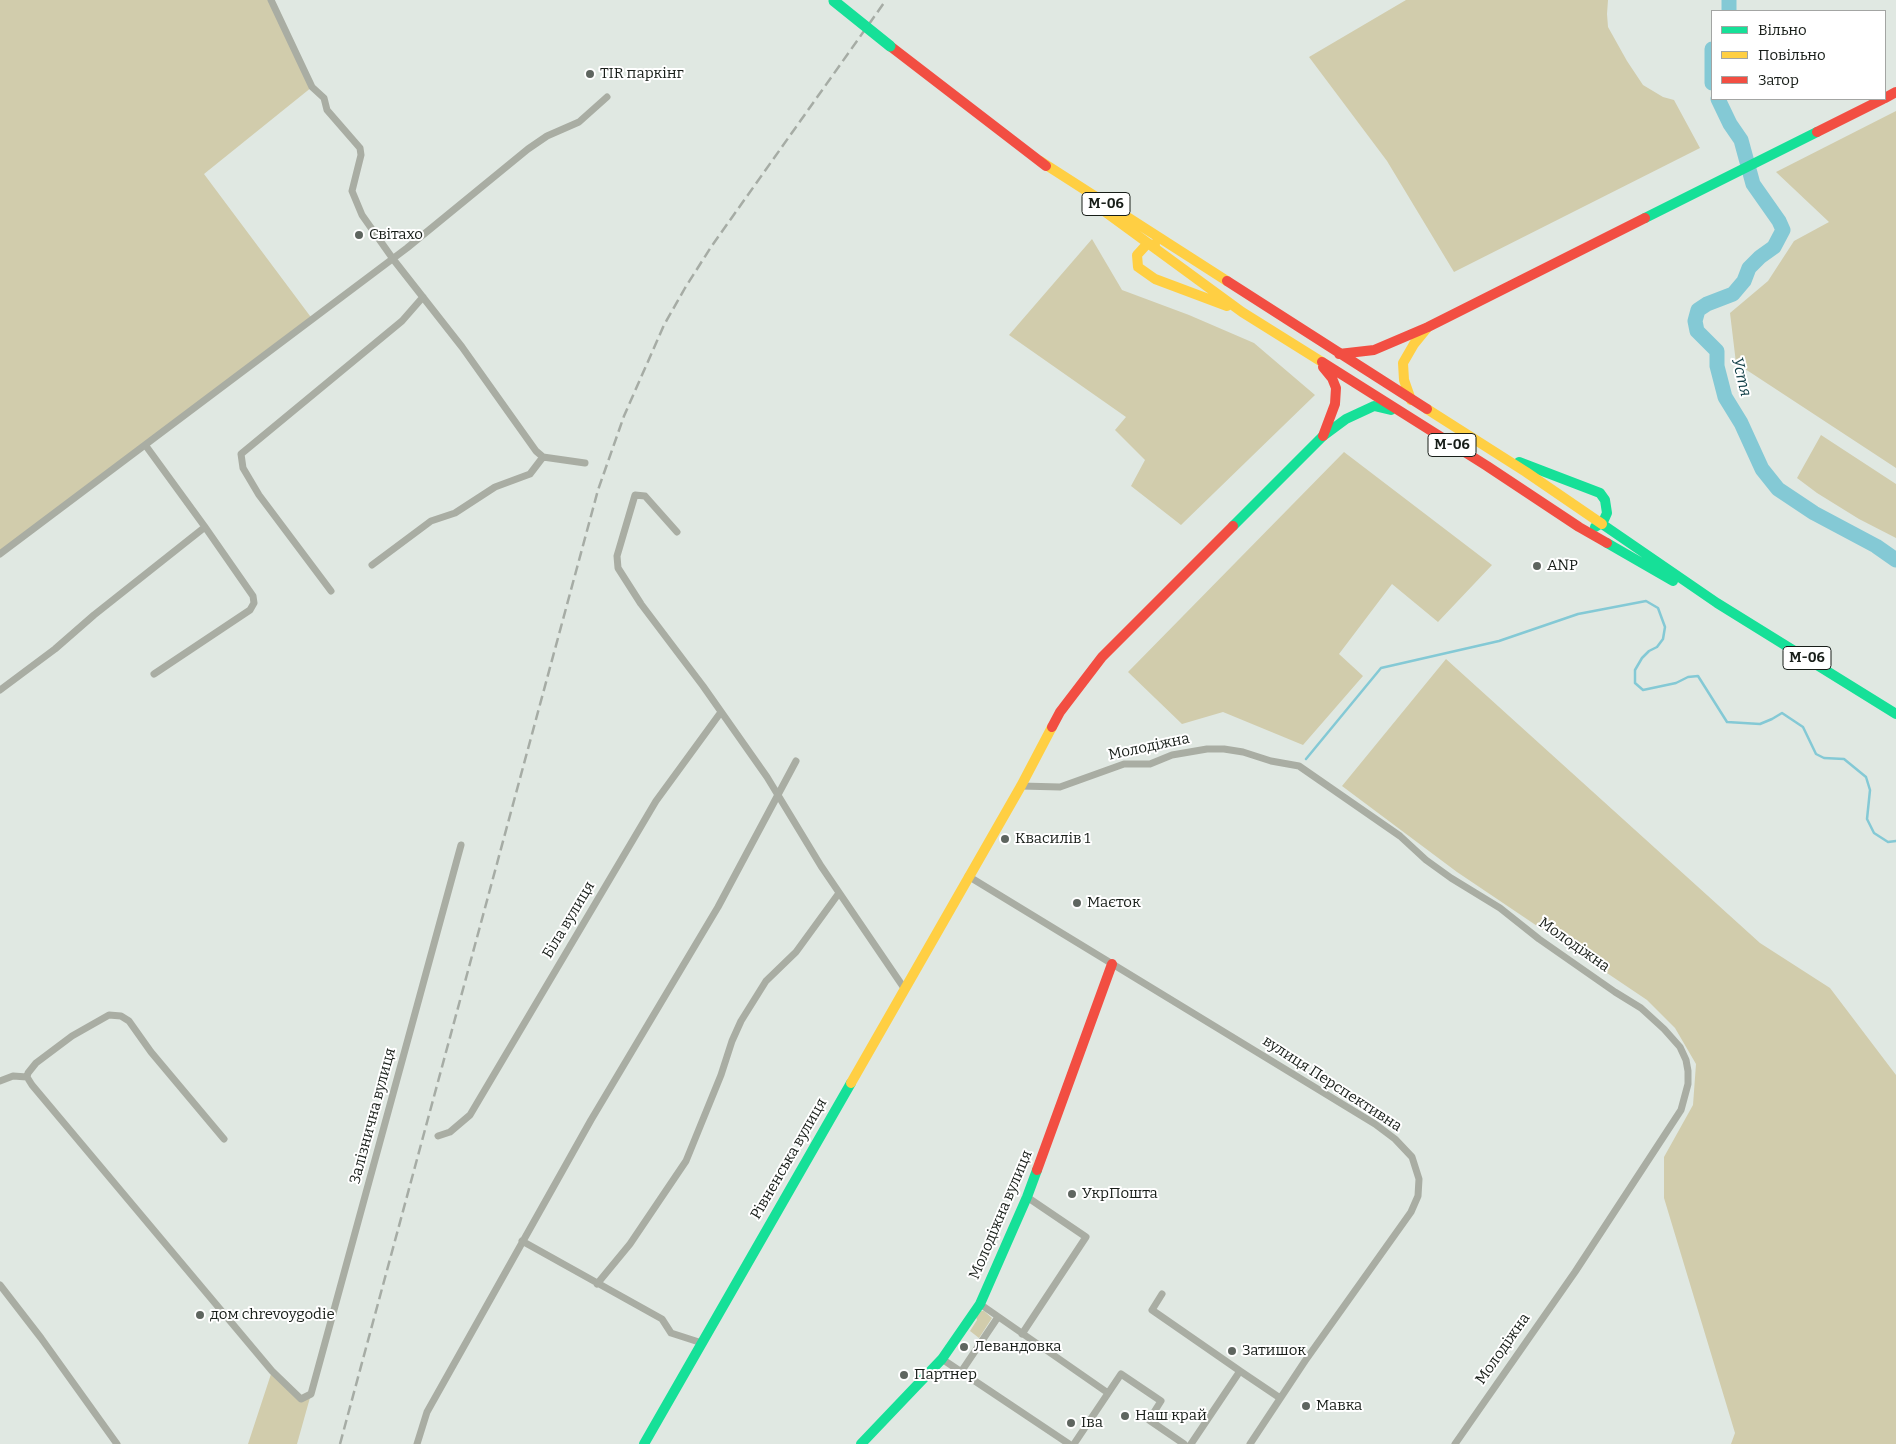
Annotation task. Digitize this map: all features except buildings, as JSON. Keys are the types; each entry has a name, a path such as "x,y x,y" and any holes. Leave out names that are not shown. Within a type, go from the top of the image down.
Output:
{"main road":[{"name":"М-06","path":"833,1 1147,244 1242,312 1587,532 1656,572 1717,602"},
{"path":"1339,354 1374,350 1428,327 1880,100"},
{"name":"М-06","path":"1040,161 1499,455 1717,602 1896,714"},
{"path":"1172,246 1147,244 1137,255 1138,267 1155,279 1242,312"},
{"path":"1411,400 1404,380 1403,363 1414,344 1428,327"},
{"path":"1316,359 1332,378 1336,388 1335,404 1323,436"},
{"name":"Рівненська вулиця","path":"644,1444 1021,786 1060,712 1102,657 1323,436 1346,419 1374,406 1384,407 1414,420"},
{"path":"1499,455 1597,490 1605,500 1607,513 1601,523 1587,532"},
{"name":"Молодіжна вулиця","path":"861,1444 942,1359 980,1304 1027,1197 1112,964"}],"street":[{"path":"270,0 312,87 324,98 327,110 360,148 361,156 352,191 362,215 393,259 462,347 536,451 543,457 585,463"},
{"path":"0,554 393,259 528,149 547,136 579,122 607,97"},
{"path":"331,591 259,495 243,468 241,454 402,321 423,297"},
{"path":"146,446 254,596 254,603 250,610 154,674"},
{"path":"372,566 431,521 455,513 496,487 530,474 543,457"},
{"path":"677,532 644,496 635,495 617,556 618,568 641,604 767,776 839,893 904,988"},
{"path":"0,690 205,527"},
{"name":"Біла вулиця","path":"438,1136 450,1132 470,1115 656,801 721,712"},
{"name":"Молодіжна","path":"1021,786 1060,787 1124,764 1150,764 1172,755 1207,749 1243,752 1270,761 1299,766 1400,836 1426,860 1451,878 1500,908 1615,992 1641,1008 1680,1047 1686,1060 1688,1071 1688,1084 1681,1110 1575,1272 1455,1444"},
{"path":"417,1444 427,1412 596,1111 718,907 796,761"},
{"name":"Залізнична вулиця","path":"27,1077 272,1371 301,1399 311,1394 460,845"},
{"name":"вулиця Перспективна","path":"968,876 1376,1124 1395,1139 1412,1157 1419,1179 1418,1196 1411,1212 1280,1398 1250,1444"},
{"path":"597,1284 630,1244 686,1161 721,1075 732,1041 766,981 796,952 839,893"},
{"path":"0,1081 13,1076 27,1077 36,1063 72,1036 109,1015 121,1016 129,1021 151,1052 224,1139"},
{"path":"1022,1334 1086,1237 1027,1197"},
{"path":"522,1241 662,1319 671,1333 702,1343"},
{"path":"0,1284 116,1444"},
{"path":"1162,1294 1152,1310 1280,1398"},
{"path":"980,1304 1108,1393"},
{"path":"961,1372 998,1317"},
{"path":"942,1359 1069,1444"},
{"path":"1191,1444 1240,1371"},
{"path":"1074,1444 1121,1374 1161,1401 1149,1420 1184,1444"}],"shaded area":[{"path":"0,0 271,0 312,87 204,174 313,320 0,554"},
{"path":"1406,0 1608,0 1608,27 1627,61 1643,85 1663,97 1674,100 1700,148 1454,272 1387,161 1309,57"},
{"path":"1896,111 1896,468 1736,363 1730,313 1768,281 1794,241 1829,222 1776,172"},
{"path":"1092,239 1122,290 1189,315 1254,343 1315,395 1181,525 1131,486 1145,460 1115,430 1126,417 1009,335"},
{"path":"1821,435 1896,484 1896,538 1859,519 1797,478"},
{"path":"1344,452 1492,565 1438,622 1392,584 1339,654 1363,676 1303,745 1223,712 1182,724 1128,672"},
{"path":"1446,659 1760,943 1830,988 1896,1075 1896,1444 1731,1444 1735,1433 1664,1198 1664,1157 1693,1105 1696,1064 1675,1028 1647,1000 1457,872 1342,786"},
{"path":"980,1311 984,1311 992,1318 979,1338 970,1331"},
{"path":"272,1371 301,1399 311,1394 297,1444 248,1444"}],"waterway":[{"name":"Устя","path":"1729,0 1729,10"},
{"name":"Устя","path":"1718,100 1730,124 1741,140 1753,184 1779,221 1783,230 1774,247 1749,268 1744,281 1733,294 1707,304 1698,310 1695,321 1697,331 1717,351 1717,366 1725,397 1741,423 1762,469 1778,489 1814,513 1876,546 1896,560"},
{"path":"1306,759 1381,668 1499,641 1578,614 1646,601 1658,608 1665,627 1663,639 1657,647 1649,651 1642,658 1635,670 1635,683 1643,690 1698,676 1727,722 1760,724 1782,713 1803,727 1816,754 1824,758 1844,759 1866,777 1870,790 1867,819 1874,833 1888,842 1896,841"}],"railway":[{"path":"340,1444 598,490 624,416 664,325 685,288 711,247 886,0"}],"traffic: fast":[{"path":"834,1 890,46"},
{"path":"1645,218 1817,132"},
{"path":"1323,436 1346,419 1374,406 1391,410"},
{"path":"1233,526 1323,436"},
{"path":"1519,462 1600,493 1605,500 1607,513 1603,522 1595,527"},
{"path":"1602,524 1717,603 1896,714"},
{"path":"1607,543 1673,581"},
{"path":"644,1444 851,1083"},
{"path":"861,1444 942,1359 980,1304 1037,1170"}],"traffic: slow":[{"path":"1040,161 1227,281"},
{"path":"1104,211 1242,312 1322,362"},
{"path":"1155,245 1147,244 1137,255 1138,267 1155,279 1227,306"},
{"path":"1411,400 1404,380 1403,363 1414,344 1427,328"},
{"path":"1427,409 1526,472 1602,524"},
{"path":"851,1083 1021,786 1052,727"}],"traffic: jam":[{"path":"890,46 1046,166"},
{"path":"1886,97 1896,92"},
{"path":"1817,132 1881,100"},
{"path":"1428,327 1645,218"},
{"path":"1227,281 1427,409"},
{"path":"1339,354 1374,350 1428,327"},
{"path":"1322,362 1487,466 1579,527 1607,543"},
{"path":"1323,367 1332,378 1336,388 1335,404 1323,436"},
{"path":"1052,727 1060,712 1102,657 1233,526"},
{"path":"1037,1170 1112,964"}],"place":[{"name":"TIR паркінг","path":"590,74"},
{"name":"Світахо","path":"359,235"},
{"name":"ANP","path":"1537,566"},
{"name":"Квасилів 1","path":"1005,839"},
{"name":"Маєток","path":"1077,903"},
{"name":"УкрПошта","path":"1072,1194"},
{"name":"дом chrevoygodie","path":"200,1315"},
{"name":"Левандовка","path":"964,1347"},
{"name":"Затишок","path":"1232,1351"},
{"name":"Партнер","path":"904,1375"},
{"name":"Мавка","path":"1306,1406"},
{"name":"Наш край","path":"1125,1416"},
{"name":"Іва","path":"1071,1423"}]}
